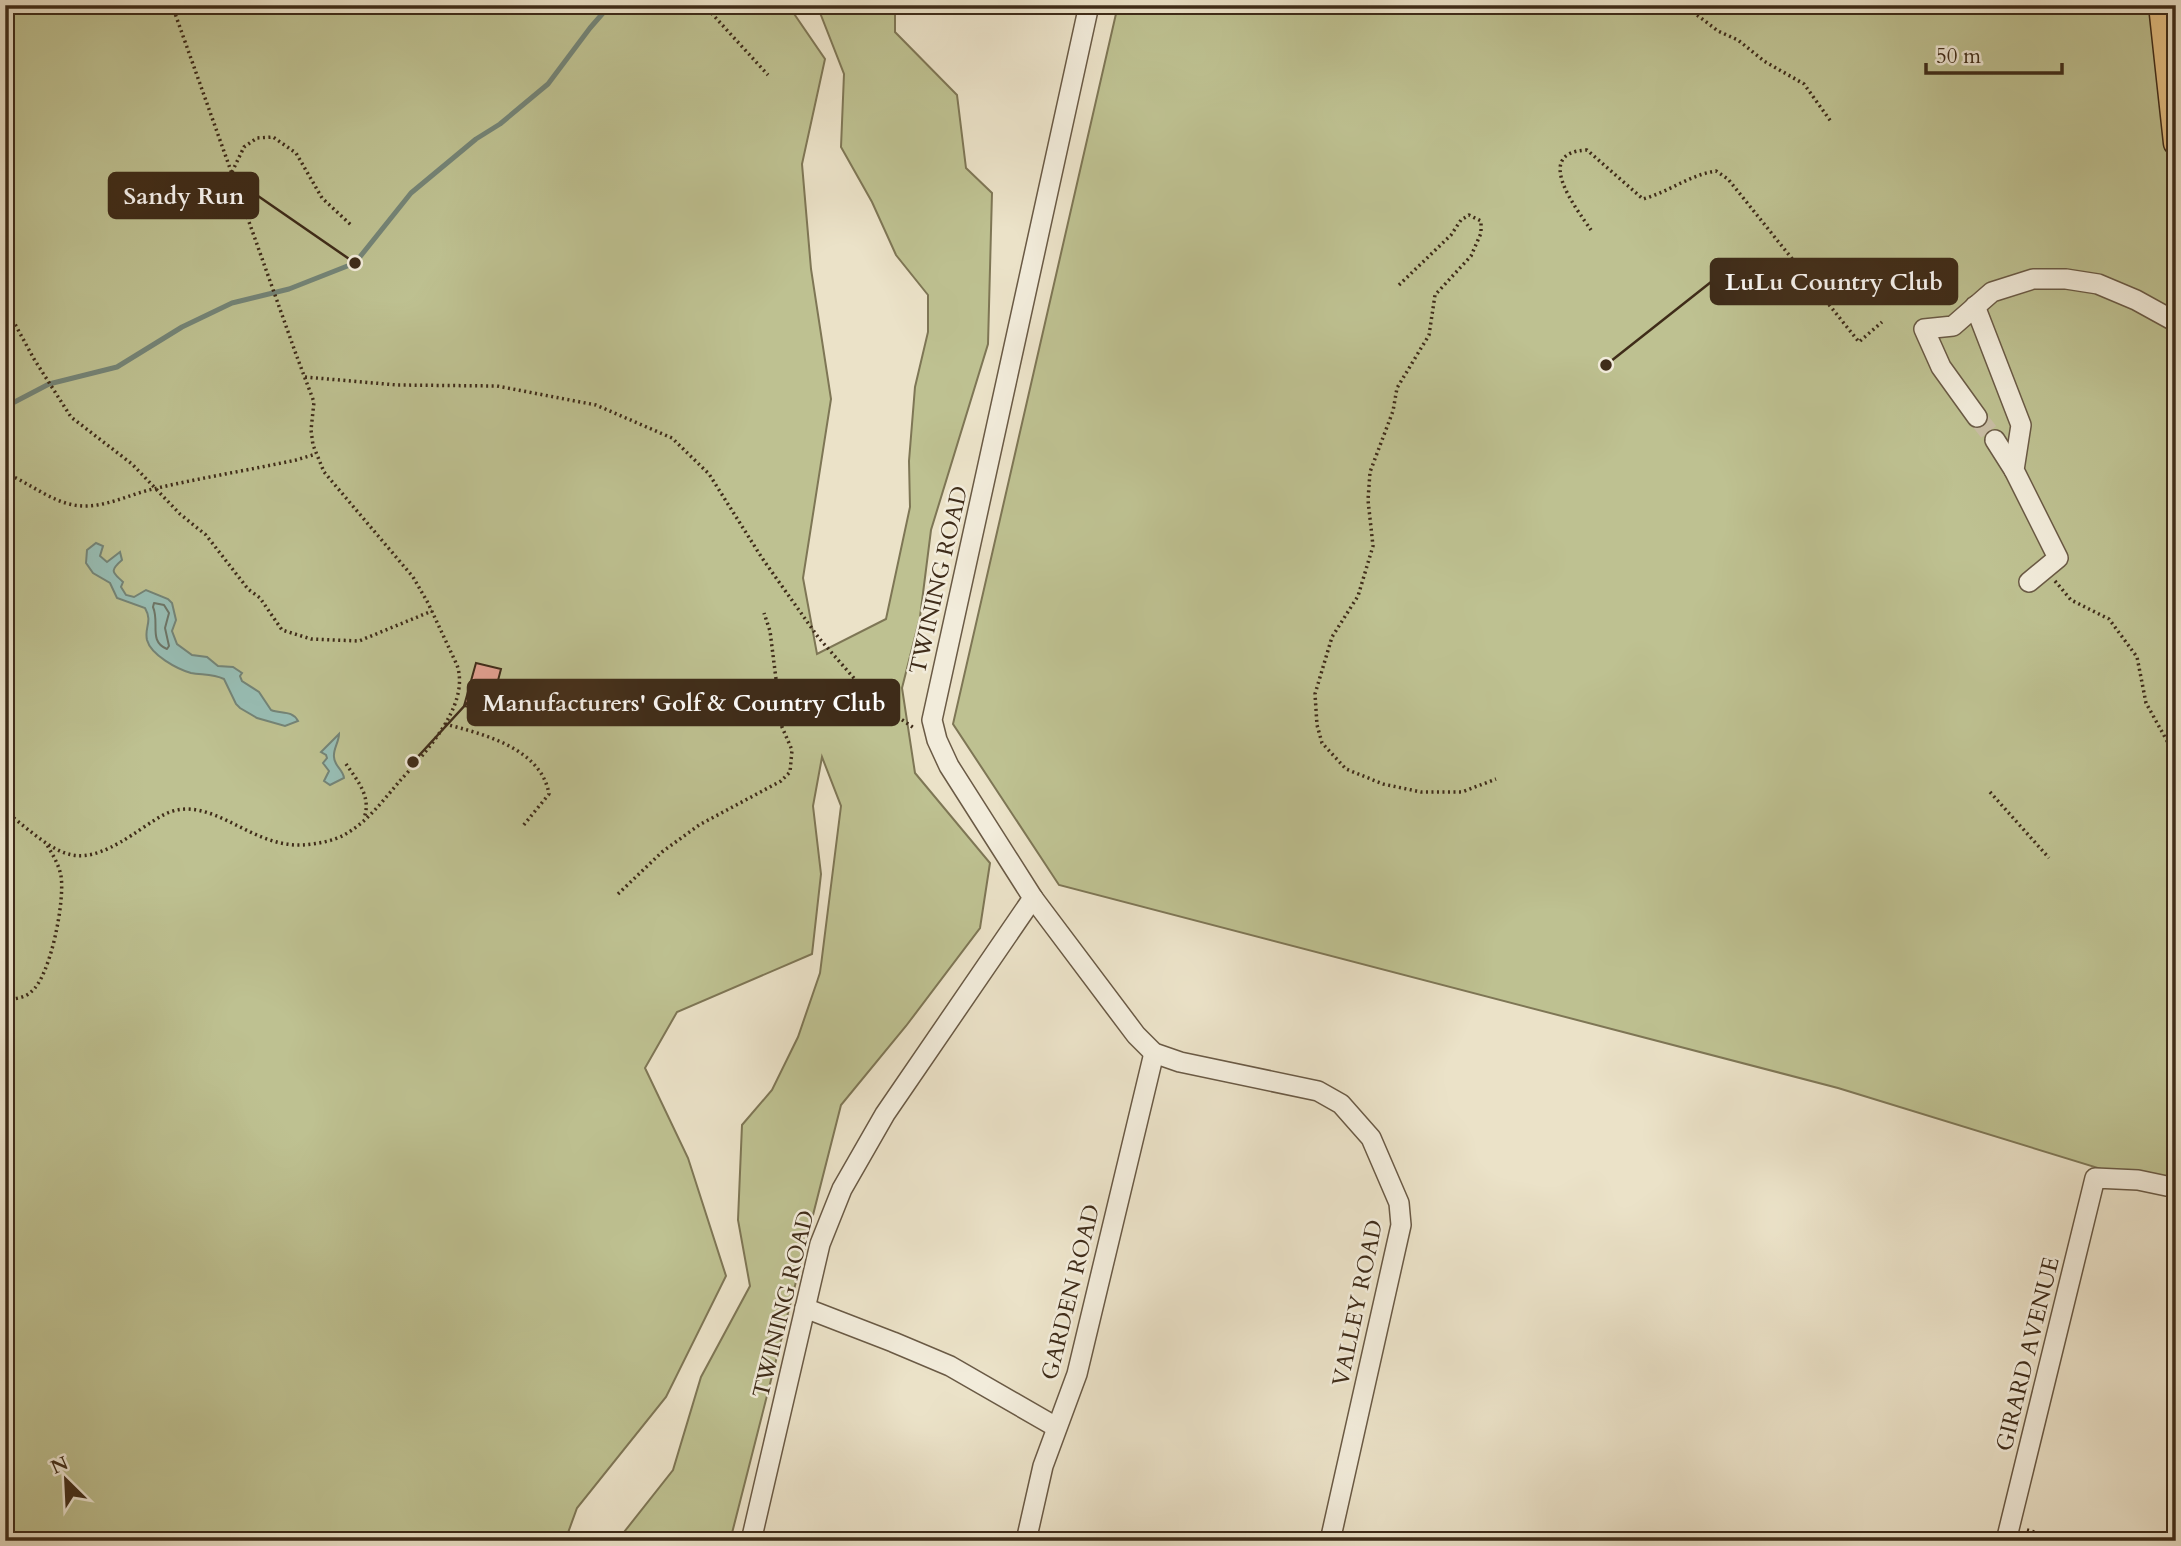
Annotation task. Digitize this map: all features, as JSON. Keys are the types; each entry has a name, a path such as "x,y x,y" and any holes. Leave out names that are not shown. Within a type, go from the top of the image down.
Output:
{"main road":[{"path":"2161,5 2176,143"}],"street":[{"name":"TWINING ROAD","path":"751,1541 820,1244 842,1189 885,1114 1033,898 949,766 937,740 932,720 1089,5"},
{"path":"1978,417 1941,367 1924,329 1953,326 1992,292 2033,279 2066,279 2098,284 2136,300 2176,322"},
{"path":"1975,306 2021,425 2014,470"},
{"path":"1995,440 2014,470 2058,558 2029,582"},
{"name":"VALLEY ROAD","path":"1033,898 1136,1035 1154,1053 1181,1062 1318,1091 1341,1104 1371,1138 1399,1203 1401,1225 1330,1541"},
{"name":"GARDEN ROAD","path":"1026,1541 1043,1466 1077,1374 1154,1053"},
{"name":"GIRARD AVENUE","path":"2008,1533 2095,1178 2138,1180 2176,1188"},
{"path":"805,1308 950,1366 1056,1427"}],"path":[{"path":"5,811 47,845 70,856 89,855 113,846 158,816 187,809 210,814 268,840 285,844 328,841 344,835 362,823 428,749 455,704 461,675 432,611 413,577 334,486 316,454 311,430 314,402 172,5"},
{"path":"704,5 768,75"},
{"path":"1684,5 1718,32 1738,40 1764,61 1804,84 1832,123"},
{"path":"232,172 244,147 257,138 273,138 296,153 323,198 351,225"},
{"path":"1591,230 1564,187 1559,171 1564,158 1574,150 1587,150 1643,199 1658,195 1703,173 1716,171 1728,179 1859,342 1882,322"},
{"path":"1399,285 1451,235 1461,220 1469,215 1481,220 1481,233 1471,256 1435,295 1429,335 1397,388 1393,411 1370,472 1368,500 1374,546 1357,596 1332,637 1322,667 1315,694 1317,724 1322,743 1346,769 1383,784 1421,792 1462,792 1496,779"},
{"path":"10,315 59,400 79,424 132,464 180,514 213,542 248,589 260,598 287,633 318,640 359,641 432,611"},
{"path":"305,377 397,385 497,386 596,405 672,438 709,474 762,558 818,638 873,700 904,723 937,740"},
{"path":"5,473 73,505 104,504 156,488 316,454"},
{"path":"2045,568 2071,600 2109,619 2137,657 2146,703 2176,757"},
{"path":"618,894 662,852 699,825 781,781 790,772 792,750 782,727 770,631 764,613"},
{"path":"445,724 496,738 545,776 549,794 522,827"},
{"path":"346,764 361,785 366,801 366,815 362,823"},
{"path":"1990,792 2049,858"},
{"path":"5,1000 30,994 40,981 50,955 62,887 58,867 47,845"},
{"path":"2008,1533 2066,1541"}],"green space":[{"path":"5,5 788,5 825,59 802,164 811,269 831,399 803,578 817,654 886,619 910,507 909,461 915,387 928,332 928,295 896,255 872,202 841,147 844,74 817,5 895,5 895,32 957,95 966,168 992,193 988,344 931,530 920,617 902,688 915,773 990,863 980,928 906,1026 841,1105 730,1541 617,1541 673,1470 701,1377 750,1286 738,1220 742,1125 772,1090 798,1037 820,973 841,806 822,757 813,806 821,874 812,954 677,1012 645,1068 688,1158 726,1276 666,1397 577,1508 565,1541 5,1541"},
{"path":"1118,5 2176,5 2176,1192 1838,1088 1059,885 953,724"}],"water":[{"path":"96,543 103,546 100,556 107,562 120,552 122,560 114,572 123,582 121,587 126,595 134,597 146,590 172,603 176,620 172,631 177,644 192,655 207,657 218,666 233,667 242,673 242,681 259,692 271,710 289,714 298,721 285,726 257,718 236,704 224,679 185,671 159,656 147,640 148,617 145,608 117,598 110,583 93,573 86,563 87,550"},
{"path":"339,734 334,757 344,778 330,785 324,781 329,771 323,763 326,755 321,752"}],"building":[{"path":"476,663 501,669 490,711 464,706"}],"waterway":[{"path":"5,407 49,384 117,367 182,327 232,303 289,289 355,263 411,193 548,84 610,5"}],"tunnel":[{"path":"1977,417 1995,440"}],"place":[{"name":"Sandy Run","path":"355,263"},
{"name":"LuLu Country Club","path":"1606,365"},
{"name":"Manufacturers' Golf & Country Club","path":"413,762"}]}
